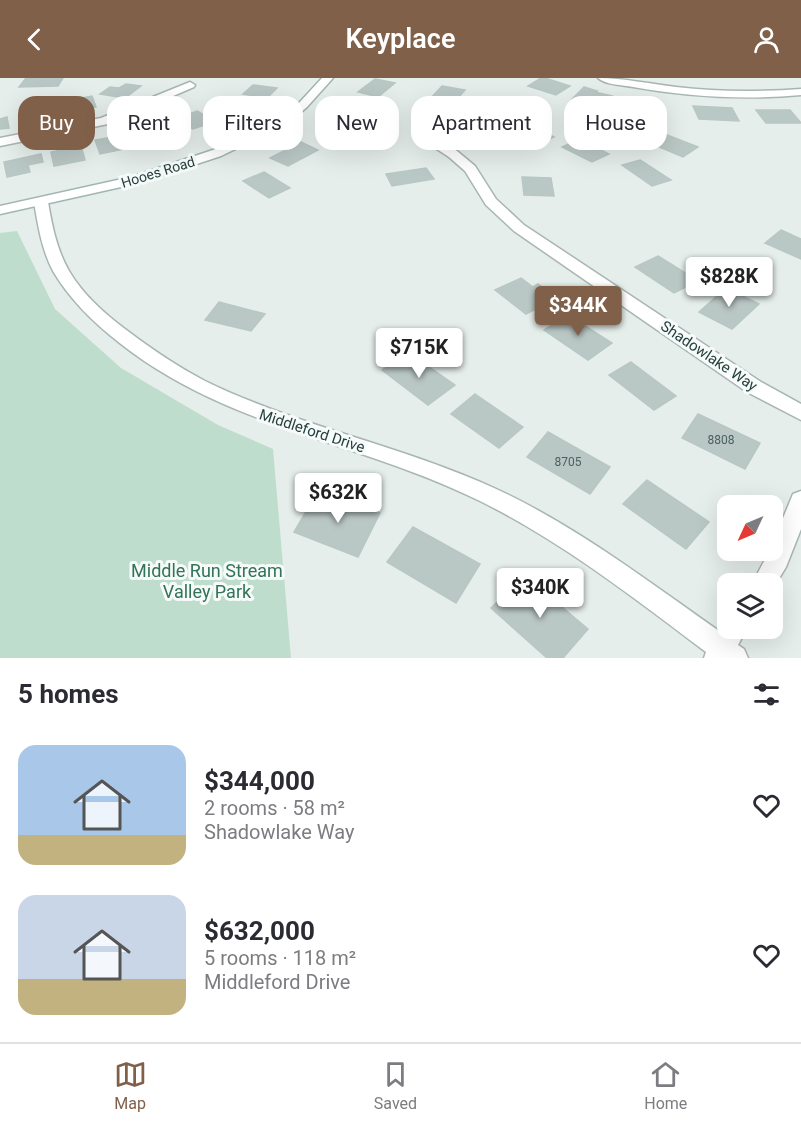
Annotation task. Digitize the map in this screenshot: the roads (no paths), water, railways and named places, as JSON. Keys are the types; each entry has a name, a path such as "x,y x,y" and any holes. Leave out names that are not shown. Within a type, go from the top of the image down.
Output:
{"street":[{"name":"Hooes Road","path":"0,210 154,175 237,145 290,117 328,78"},
{"path":"603,78 667,89 710,87 748,94 801,92"},
{"path":"0,142 104,121 190,85"},
{"name":"Shadowlake Way","path":"447,150 470,169 491,202 519,228 753,387 801,414"},
{"name":"Middleford Drive","path":"41,202 50,246 62,273 94,313 134,348 184,380 236,405 404,461 523,513 566,538 727,648"},
{"path":"770,573 778,560 801,500"}],"park label":[{"name":"Middle Run Stream Valley Park","path":"207,581"}]}
